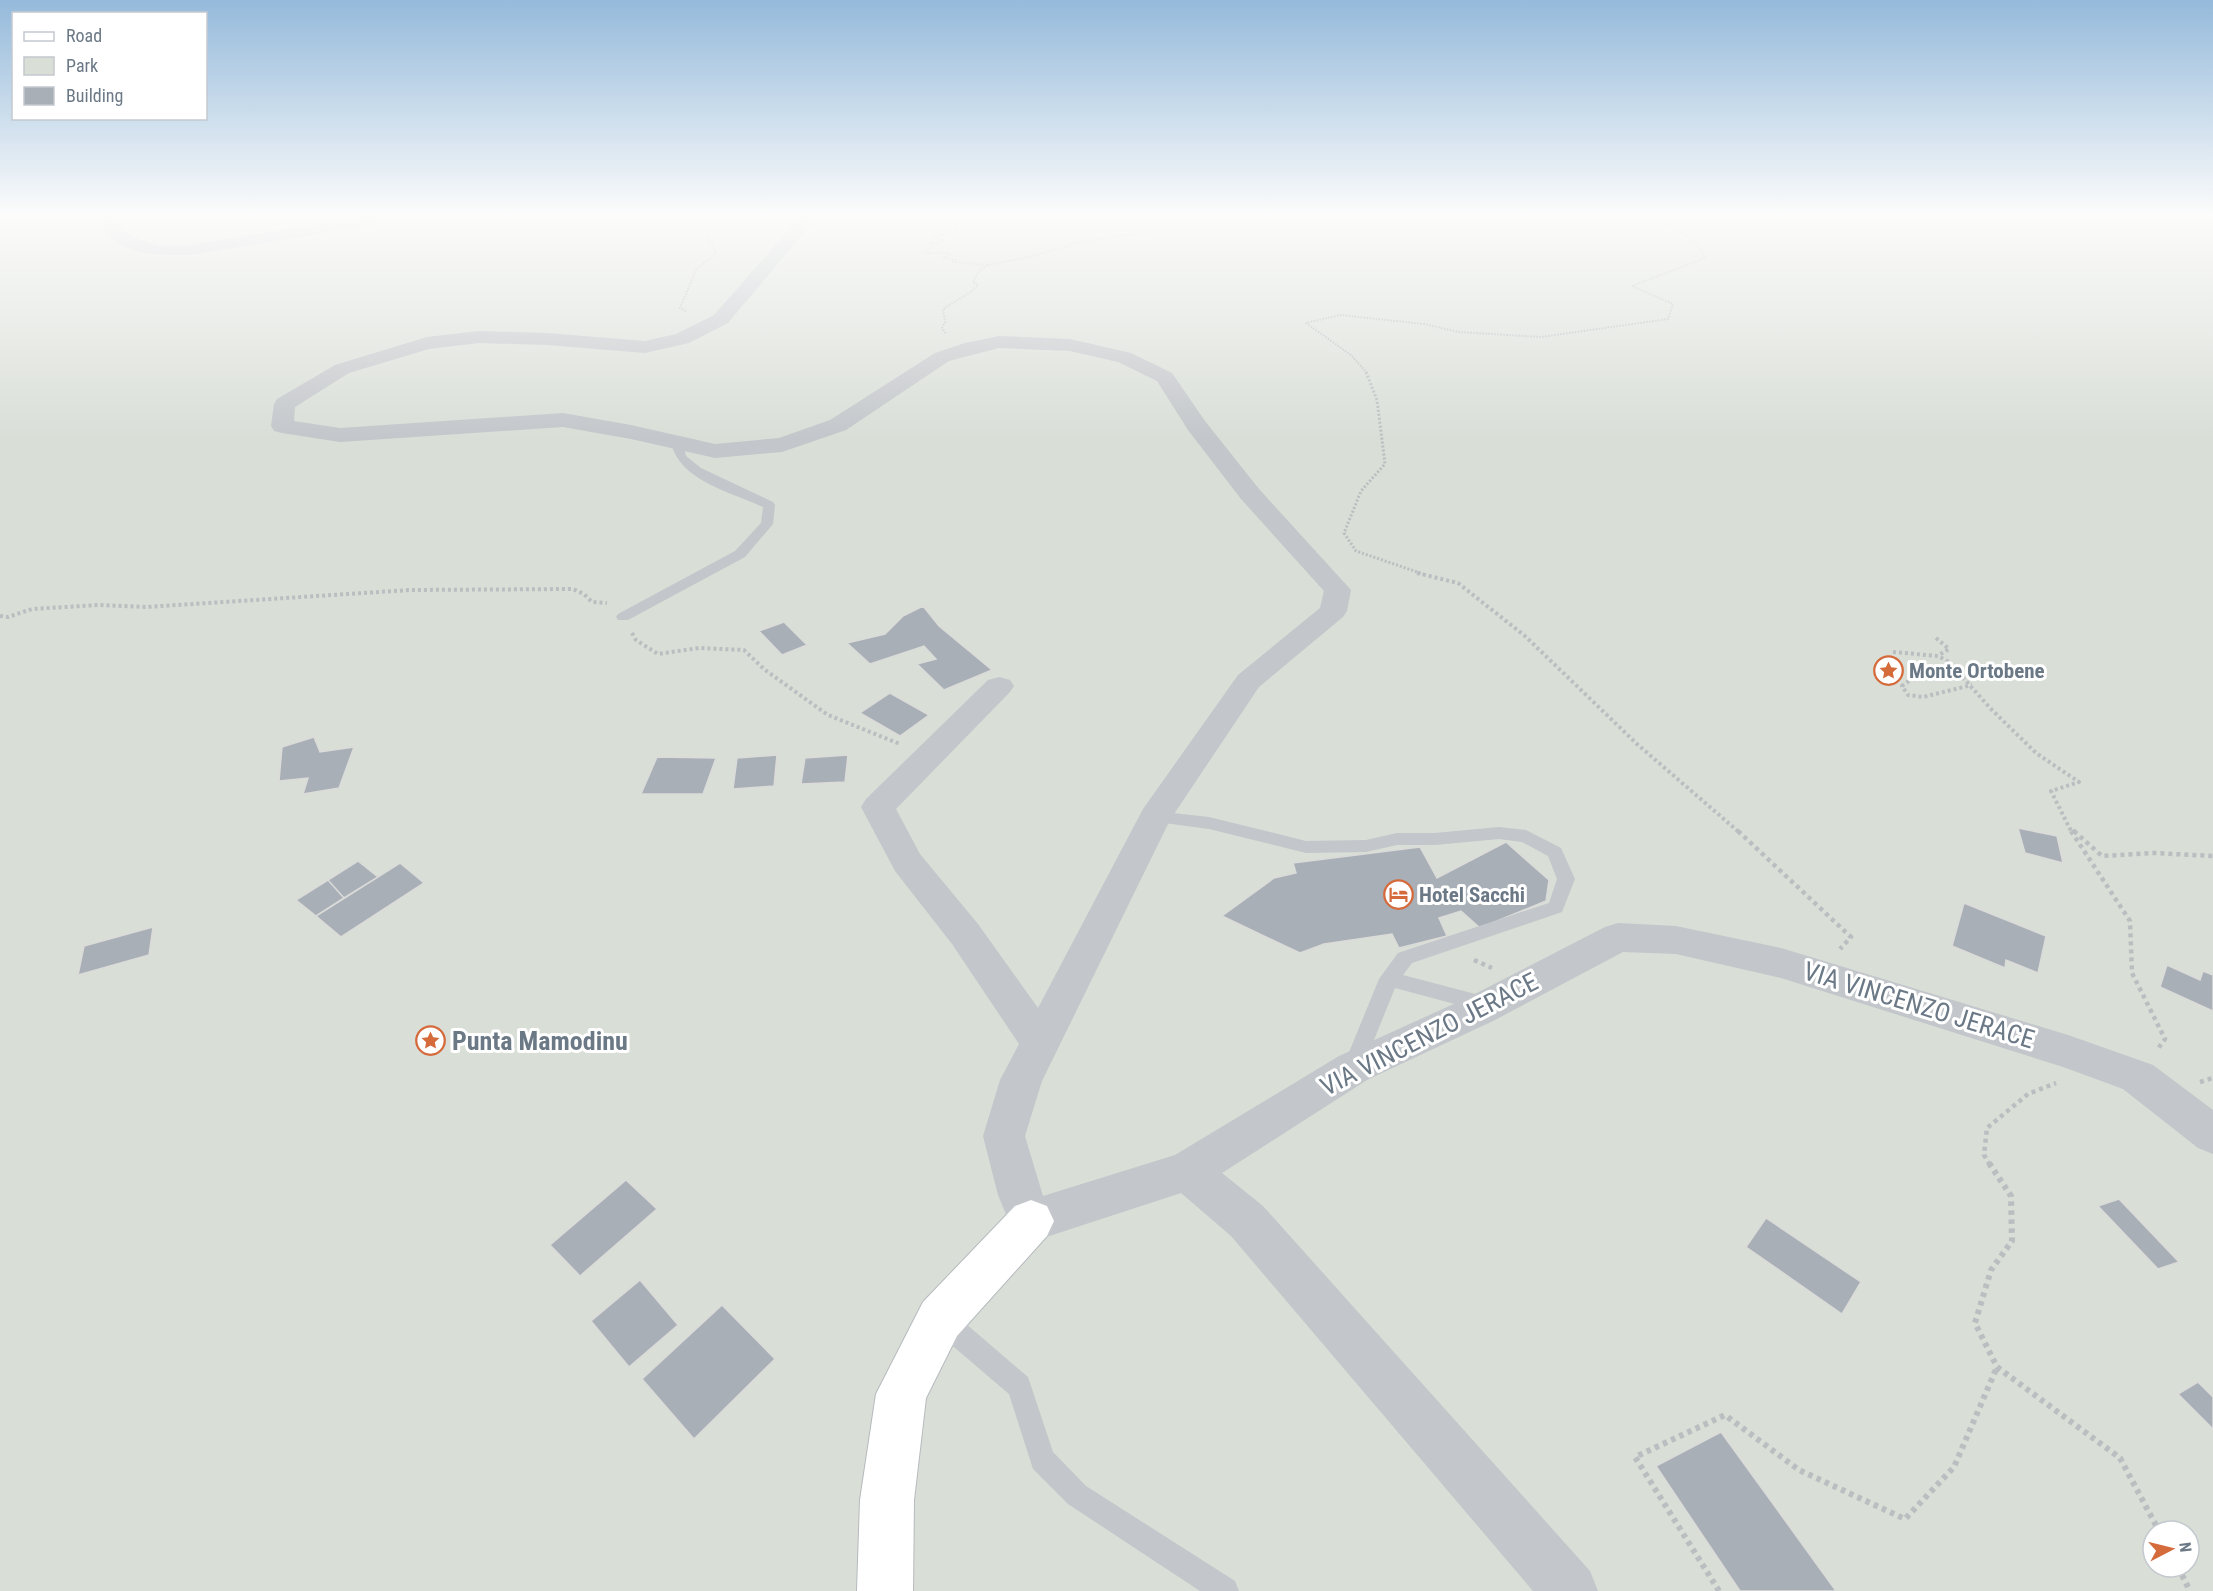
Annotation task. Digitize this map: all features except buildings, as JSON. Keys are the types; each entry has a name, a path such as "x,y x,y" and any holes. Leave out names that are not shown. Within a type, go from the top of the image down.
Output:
{"street":[{"path":"746,290 721,320 682,339 645,347 588,341 479,337 427,343 342,369 285,404 282,426 340,435 563,420 715,451 782,445 838,424 942,357 972,347 999,342 1070,345 1124,357 1165,377 1196,425 1250,494 1338,590 1333,611 1248,681 1155,817 1021,1080 1004,1136 1020,1195 1031,1221 940,1319 902,1394 887,1500 885,1591"},
{"path":"999,686 878,807 907,862 965,934 1040,1043"},
{"name":"VIA VINCENZO JERACE","path":"1031,1221 1187,1171 1353,1068 1481,1009 1618,938 1676,940 1781,963 2068,1052 2138,1077 2213,1135"},
{"path":"1187,1171 1246,1221 1570,1591"}],"lane":[{"path":"623,617 740,554 767,524 769,506 748,494 714,482 681,458 677,443"},
{"path":"1155,817 1209,823 1306,847 1366,846 1397,839 1435,839 1499,833 1526,836 1555,852 1566,879 1556,907 1405,958 1389,979 1353,1068"},
{"path":"1389,979 1472,1001 1481,1009"},
{"path":"940,1319 1019,1386 1042,1460 1077,1495 1225,1591"}],"path":[{"path":"687,290 680,308 698,316 721,320"},
{"path":"948,335 942,328 945,322 943,309 973,290"},
{"path":"1641,290 1672,304 1668,319 1541,337 1459,332 1424,324 1340,315 1306,323 1362,364 1374,389 1380,418 1385,464 1361,491 1344,533 1356,551 1405,570 1458,583 1525,636 1637,744 1727,821 1851,937 1819,975"},
{"path":"0,616 8,617 32,609 99,605 146,606 411,591 573,589 584,594 592,602 611,603 623,617 636,640 658,654 699,648 744,650 765,670 828,715 868,733 901,744 936,747"},
{"path":"1936,638 1949,649 1938,656"},
{"path":"1893,652 1938,656 1950,662 1991,709 2036,753 2079,782 2051,791 2068,826 2130,921 2132,973 2165,1039 2138,1077"},
{"path":"1909,681 1902,686 1908,694 1923,697 1972,685"},
{"path":"2068,826 2102,856 2154,853 2213,856"},
{"path":"1440,946 1508,974 1525,986"},
{"path":"2058,1083 2047,1084 2007,1109 1987,1128 1984,1155 2011,1196 2012,1241 1992,1270 1975,1323 1997,1367 2121,1458 2153,1519"},
{"path":"1719,1591 1635,1457 1725,1415 1799,1470 1905,1520 1954,1467 1997,1367"}],"green space":[{"name":"Monte Ortobene","path":"0,290 2213,290 2213,1591 0,1591"}],"place":[{"name":"Monte Ortobene","path":"1888,671"},
{"name":"Hotel Sacchi","path":"1398,895"},
{"name":"Punta Mamodinu","path":"431,1041"}]}
